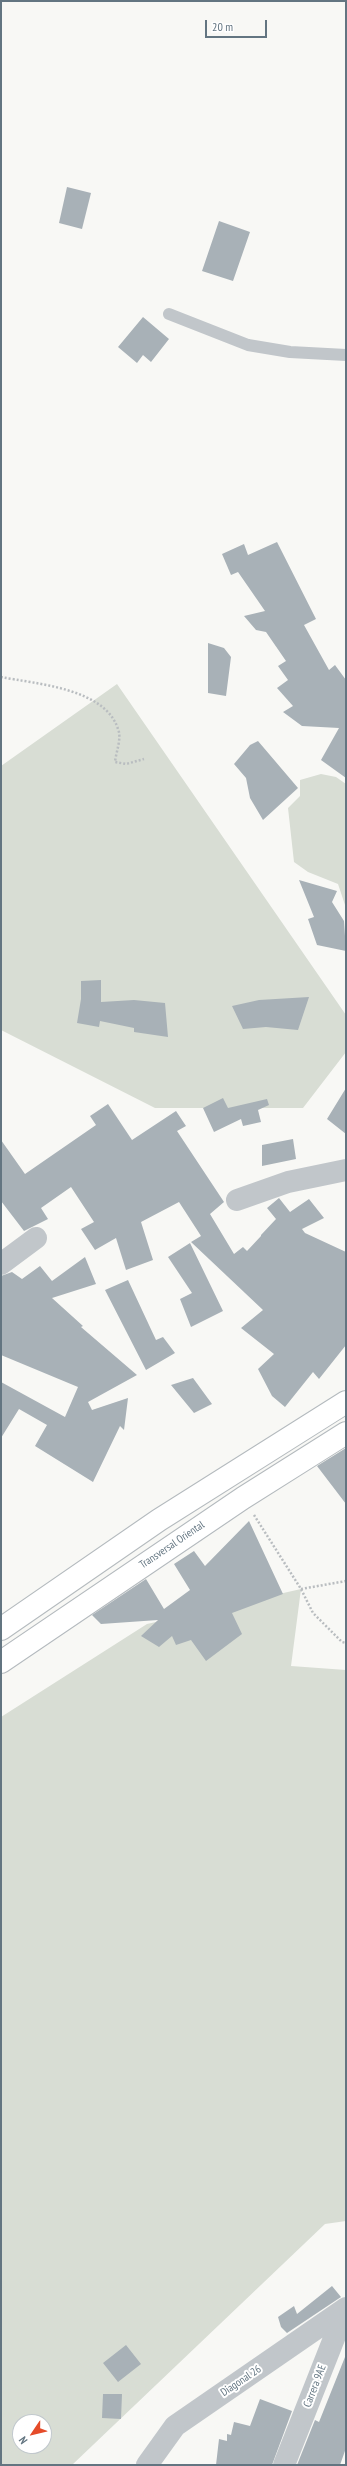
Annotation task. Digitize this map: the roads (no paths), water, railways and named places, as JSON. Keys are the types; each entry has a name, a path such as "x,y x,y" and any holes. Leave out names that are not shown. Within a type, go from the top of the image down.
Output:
{"main road":[{"path":"1,1629 90,1566 346,1402"},
{"name":"Transversal Oriental","path":"1,1662 250,1494 346,1433"},
{"path":"242,1470 250,1494"}],"street":[{"path":"237,1200 288,1182 346,1170"},
{"path":"1,1264 36,1238"},
{"name":"Diagonal 26","path":"147,2465 175,2426 346,2308"},
{"name":"Carrera 9AE","path":"284,2465 346,2308"}],"lane":[{"path":"169,314 248,345 290,352 346,356"}]}
